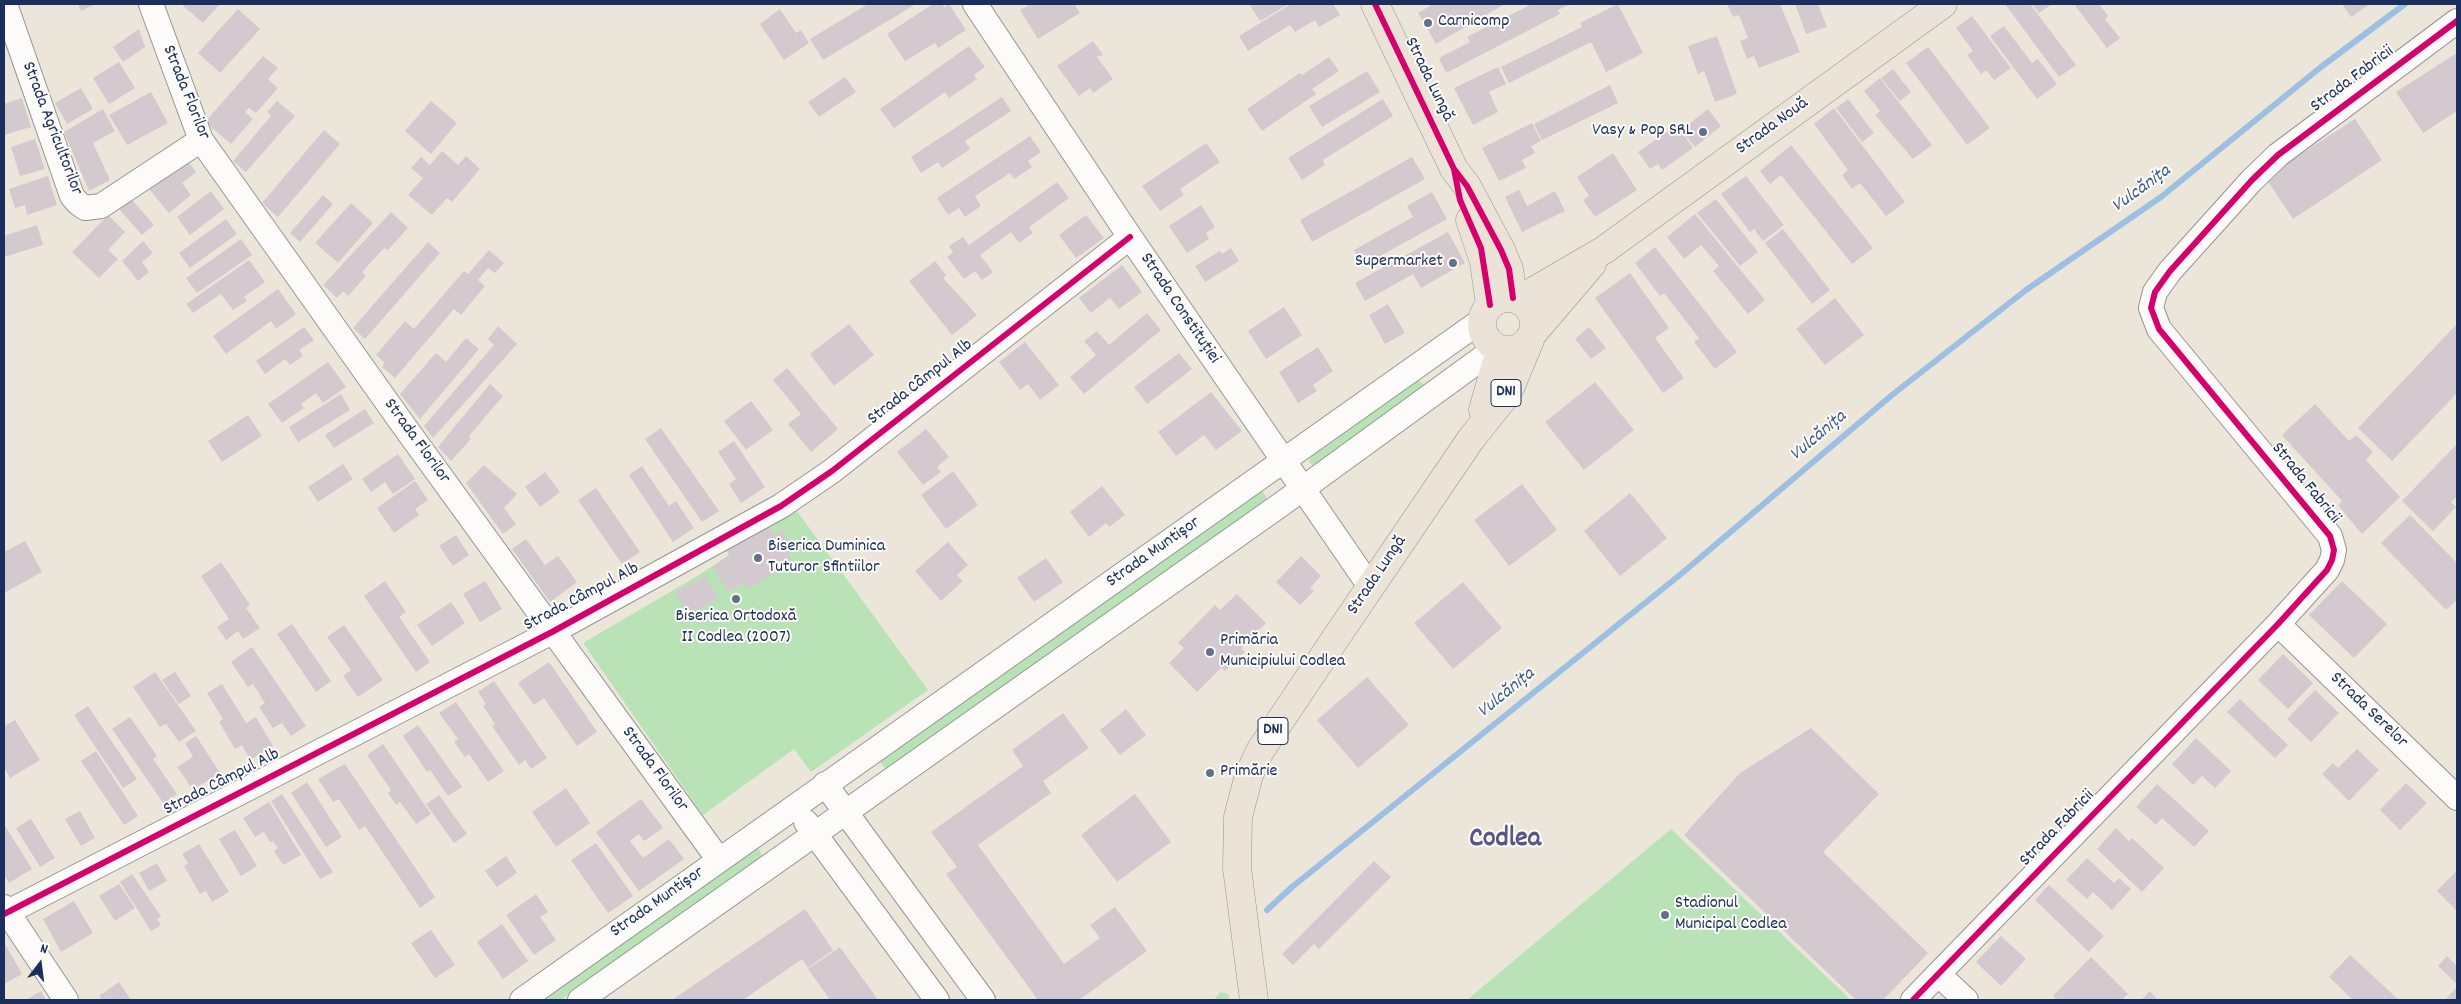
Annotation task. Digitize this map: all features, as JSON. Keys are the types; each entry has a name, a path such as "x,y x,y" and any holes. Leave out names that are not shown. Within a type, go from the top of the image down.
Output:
{"main road":[{"name":"Strada Lungă","path":"1375,4 1454,169 1468,186 1501,250 1510,275 1501,306"},
{"name":"Strada Nouă","path":"1501,306 1604,250 1943,4"},
{"name":"Strada Nouă","path":"1532,336 1604,250"},
{"path":"1501,306 1530,309 1534,316 1532,336 1516,350 1498,349 1485,336 1501,306"},
{"name":"Strada Lungă","path":"1254,1000 1239,897 1237,868 1238,817 1240,802 1249,775 1260,750 1471,439 1511,386 1532,336"},
{"name":"Strada Lungă","path":"1471,439 1487,400 1498,349"}],"street":[{"name":"Strada Agricultorilor","path":"5,4 72,196 85,208 101,206 201,140"},
{"name":"Strada Florilor","path":"151,4 201,140 552,632 719,860"},
{"name":"Strada Constituției","path":"975,4 1130,237 1371,588"},
{"name":"Strada Fabricii","path":"1913,1000 2278,624 2327,570 2334,550 2330,536 2159,329 2151,308 2155,292 2170,271 2233,200 2278,155 2457,21"},
{"name":"Strada Câmpul Alb","path":"5,911 552,632 781,506 825,476 1130,237"},
{"name":"Strada Muntișor","path":"522,1000 1501,306"},
{"name":"Strada Muntișor","path":"580,1000 1498,349"},
{"name":"Strada Serelor","path":"2278,624 2457,798"},
{"path":"825,784 983,1000"},
{"path":"795,806 937,1000"},
{"path":"5,911 66,1000"},
{"path":"1938,974 1966,1000"}],"green space":[{"path":"1418,380 1426,386 1313,467 1309,461 1311,457"},
{"path":"1258,491 1263,492 1267,499 1266,503 888,769 885,768 880,761 882,758"},
{"path":"794,507 928,690 811,772 794,749 703,815 583,643 699,575 729,555 725,548"},
{"name":"Stadionul Municipal Codlea","path":"1671,829 1851,1000 1467,1000"},
{"path":"754,848 758,848 762,855 760,859 561,1000 539,1000"},
{"path":"1220,992 1228,994 1230,1000 1214,1000"}],"building":[{"path":"78,4 96,4 81,11"},
{"path":"181,4 220,4 203,23"},
{"path":"868,4 916,4 823,60 810,39"},
{"path":"933,4 942,4 944,7 949,4 966,30 938,48 935,43 905,61 887,34"},
{"path":"1031,4 1074,4 1080,13 1038,39 1020,10"},
{"path":"1249,4 1289,4 1260,21"},
{"path":"1291,4 1333,4 1340,15 1319,27 1315,20 1295,32 1290,25 1248,51 1239,36"},
{"path":"1433,4 1505,4 1436,44 1418,13"},
{"path":"1532,4 1571,4 1558,10 1560,14 1446,73 1439,58 1470,42 1467,37"},
{"path":"1618,4 1643,53 1606,72 1591,42 1509,83 1501,67 1582,27 1580,23"},
{"path":"1727,4 1780,4 1800,52 1759,68 1754,56 1747,59 1740,41 1748,38 1739,15 1733,17"},
{"path":"1795,4 1818,4 1827,27 1806,34"},
{"path":"2005,4 2030,4 2076,65 2059,77"},
{"path":"2032,4 2052,4 2039,13"},
{"path":"2074,4 2099,4 2108,16 2105,19 2120,38 2107,48"},
{"path":"2342,4 2370,4 2351,17"},
{"path":"238,9 260,29 220,73 198,53"},
{"path":"780,9 796,33 801,30 809,43 784,60 760,24"},
{"path":"1972,16 2011,68 1994,80 1986,70 1981,74 1967,55 1973,51 1956,28"},
{"path":"2004,26 2032,63 2038,59 2057,84 2037,99 1990,36"},
{"path":"139,29 145,47 123,62 113,47"},
{"path":"1717,36 1737,94 1715,102 1704,71 1698,74 1688,46"},
{"path":"1093,41 1103,55 1097,57 1113,79 1093,93 1090,88 1079,96 1057,66"},
{"path":"969,46 985,67 974,75 977,79 949,98 945,92 894,128 880,109"},
{"path":"1928,47 1990,128 1967,145 1906,63"},
{"path":"2457,53 2457,111 2423,133 2396,92"},
{"path":"263,56 278,68 268,79 278,88 256,113 249,108 245,112 253,119 231,144 205,122"},
{"path":"1329,57 1339,71 1312,89 1316,94 1262,131 1247,109 1300,73 1302,75"},
{"path":"119,62 135,88 109,104 93,78"},
{"path":"1498,67 1506,84 1489,92 1498,112 1473,125 1454,88"},
{"path":"1893,69 1911,92 1900,101 1881,78"},
{"path":"1367,71 1380,92 1322,127 1309,106"},
{"path":"845,77 856,92 819,117 808,102"},
{"path":"1880,78 1932,145 1913,159 1875,115 1880,111 1864,91"},
{"path":"1610,85 1618,103 1542,140 1534,124"},
{"path":"81,88 93,109 67,124 55,103"},
{"path":"151,92 168,123 127,145 109,115"},
{"path":"1002,97 1011,111 965,141 970,149 942,168 938,162 921,173 911,157"},
{"path":"22,98 31,127 4,135 4,104"},
{"path":"1383,99 1393,116 1323,160 1325,165 1302,180 1288,158"},
{"path":"1848,99 1874,133 1862,142 1836,108"},
{"path":"277,101 295,116 246,172 233,161 271,116 267,112"},
{"path":"431,101 457,123 431,154 405,131"},
{"path":"1834,108 1905,202 1886,216 1860,183 1852,189 1842,175 1848,170 1814,124"},
{"path":"103,109 115,131 93,143 110,180 89,191 64,132"},
{"path":"1708,109 1721,126 1695,147 1681,130"},
{"path":"2355,119 2382,160 2293,219 2265,177"},
{"path":"1532,123 1541,141 1531,146 1535,153 1522,160 1526,168 1499,181 1482,148"},
{"path":"1677,125 1693,148 1662,170 1658,164 1650,169 1638,152"},
{"path":"324,130 340,144 278,217 262,203"},
{"path":"1030,136 1041,152 1028,161 1032,167 1014,179 1010,173 975,196 981,206 965,217 959,208 948,215 937,198"},
{"path":"35,139 45,169 20,176 11,147"},
{"path":"1206,143 1220,162 1180,189 1184,195 1160,211 1142,186"},
{"path":"1791,145 1873,248 1852,264 1781,175 1770,184 1760,171"},
{"path":"442,151 458,165 466,156 480,169 452,202 447,198 432,215 408,195 423,178 411,168 421,157 430,165"},
{"path":"1613,153 1637,190 1595,217 1583,200 1589,196 1577,177"},
{"path":"1412,157 1425,179 1312,242 1300,220"},
{"path":"186,159 196,172 182,183 191,195 169,213 149,189"},
{"path":"48,176 57,205 27,215 25,205 15,208 9,189"},
{"path":"1746,176 1784,225 1763,241 1754,229 1750,232 1721,194"},
{"path":"1057,182 1069,198 1029,227 1033,233 1019,243 1011,232 980,255 993,272 982,280 975,271 964,279 947,257 953,252 949,246 963,237 969,245"},
{"path":"1519,190 1527,206 1555,191 1565,211 1522,232 1505,197"},
{"path":"211,191 224,209 190,235 177,217"},
{"path":"1432,192 1447,219 1362,266 1354,250 1413,217 1407,206"},
{"path":"323,195 333,204 300,242 290,233"},
{"path":"131,199 154,225 142,235 119,209"},
{"path":"1716,199 1758,252 1740,266 1697,213"},
{"path":"351,203 373,223 338,263 315,243"},
{"path":"1201,205 1215,227 1206,233 1209,239 1187,253 1169,226"},
{"path":"391,212 408,228 388,250 384,248 362,272 366,276 348,296 343,291 337,298 323,285"},
{"path":"1695,214 1765,300 1748,314 1713,271 1719,266 1701,245 1684,259 1667,237"},
{"path":"108,215 125,232 108,250 118,259 99,278 72,252"},
{"path":"1086,215 1104,238 1076,258 1059,235"},
{"path":"226,219 237,234 190,268 179,253"},
{"path":"37,225 43,245 4,257 4,236"},
{"path":"1783,229 1830,290 1812,304 1765,243"},
{"path":"1448,232 1465,263 1421,288 1413,274 1365,301 1355,283"},
{"path":"241,239 252,255 197,293 186,278"},
{"path":"143,241 153,253 142,262 149,272 138,281 122,261"},
{"path":"428,242 440,253 365,339 353,328"},
{"path":"1655,247 1737,352 1715,369 1694,342 1699,338 1664,293 1660,296 1635,263"},
{"path":"1231,248 1239,261 1205,282 1195,266 1220,251 1222,254"},
{"path":"489,250 504,263 495,273 488,268 478,280 485,286 461,315 454,309 395,378 382,367 385,363 376,355 405,321 414,329 464,271 468,274"},
{"path":"249,260 265,282 244,297 247,301 233,310 221,294 193,313 186,304"},
{"path":"935,261 946,275 943,278 977,315 952,335 909,281"},
{"path":"1122,265 1142,292 1119,309 1110,298 1091,313 1079,298"},
{"path":"1630,273 1669,328 1655,338 1684,378 1663,393 1595,298"},
{"path":"278,289 296,314 276,329 271,321 226,354 213,336"},
{"path":"1835,298 1864,335 1825,365 1796,329"},
{"path":"1388,304 1405,333 1385,344 1369,315"},
{"path":"1284,307 1302,335 1266,359 1248,331"},
{"path":"1147,313 1161,330 1084,394 1070,377 1096,355 1084,341 1097,331 1109,345"},
{"path":"849,324 874,355 834,386 810,354"},
{"path":"2457,324 2457,393 2392,461 2358,428"},
{"path":"498,326 517,344 433,438 424,426 494,345 488,339"},
{"path":"304,327 314,340 299,350 303,356 290,365 285,359 265,374 256,361"},
{"path":"1589,327 1606,348 1591,359 1575,339"},
{"path":"466,338 479,349 420,419 400,394 436,353 446,362"},
{"path":"1025,342 1059,385 1040,400 1028,384 1020,390 999,362"},
{"path":"1318,347 1333,371 1313,385 1317,391 1298,403 1279,372"},
{"path":"1179,353 1192,369 1147,404 1134,387"},
{"path":"328,362 346,387 323,403 316,393 301,404 304,408 282,423 268,404"},
{"path":"787,368 838,429 811,452 788,424 801,414 773,380"},
{"path":"1595,382 1634,430 1584,470 1545,422"},
{"path":"490,384 503,396 469,436 471,439 451,461 438,447"},
{"path":"1211,392 1242,431 1216,450 1204,435 1176,456 1158,432"},
{"path":"341,394 350,410 298,442 289,427"},
{"path":"751,401 773,430 746,450 724,421"},
{"path":"2315,404 2349,441 2356,435 2373,452 2366,460 2400,497 2362,534 2338,505 2342,501 2282,435"},
{"path":"365,409 374,423 334,448 325,435"},
{"path":"248,415 262,436 222,462 208,441"},
{"path":"661,428 719,511 702,522 645,439"},
{"path":"926,429 949,457 937,467 941,472 923,485 897,452"},
{"path":"734,441 765,487 741,503 729,484 736,479 718,452"},
{"path":"2457,444 2457,496 2451,502 2456,507 2433,531 2402,501"},
{"path":"398,454 415,479 393,494 385,482 371,492 362,479"},
{"path":"343,464 353,479 318,502 308,487"},
{"path":"484,465 517,494 504,508 516,524 503,534 466,483"},
{"path":"642,466 669,506 676,501 694,528 673,542 629,475"},
{"path":"953,471 978,505 946,529 921,495"},
{"path":"545,472 560,492 540,507 525,487"},
{"path":"415,481 428,500 415,509 419,515 394,533 377,508"},
{"path":"1522,484 1557,530 1509,566 1474,520"},
{"path":"1102,486 1125,515 1109,527 1106,523 1089,537 1070,512"},
{"path":"596,488 640,552 622,564 578,500"},
{"path":"1630,493 1667,538 1620,576 1584,531"},
{"path":"2410,515 2457,563 2457,600 2446,610 2381,543"},
{"name":"Biserica Duminica Tuturor Sfintiilor","path":"767,523 774,534 781,530 792,544 784,548 793,561 748,589 745,582 728,592 713,566 730,555 725,548"},
{"path":"456,535 469,555 453,566 439,546"},
{"path":"526,539 545,565 558,556 577,582 550,602 512,549"},
{"path":"25,541 42,572 4,593 4,552"},
{"path":"948,542 968,565 957,575 963,581 941,601 915,571"},
{"path":"1301,556 1321,576 1310,588 1314,591 1300,605 1276,582"},
{"path":"1046,558 1063,582 1034,602 1017,578"},
{"path":"221,562 250,605 246,608 260,628 243,639 238,631 226,640 217,627 229,619 201,576"},
{"path":"705,576 718,598 689,616 675,592"},
{"path":"385,581 406,612 399,617 430,662 416,672 364,596"},
{"path":"485,581 502,609 480,622 463,594"},
{"path":"2342,581 2387,624 2354,658 2309,615"},
{"path":"1463,582 1502,628 1453,669 1414,623"},
{"path":"1237,594 1266,623 1241,648 1245,652 1225,671 1221,668 1197,692 1169,663 1184,648 1178,643 1215,605 1220,610"},
{"path":"451,602 465,623 432,646 417,625"},
{"path":"292,624 331,681 316,692 277,634"},
{"path":"344,625 383,680 358,697 343,676 351,670 327,637"},
{"path":"252,647 306,726 291,736 282,723 273,728 259,707 265,703 253,684 248,687 231,662"},
{"path":"2283,654 2313,683 2288,709 2258,680"},
{"path":"549,662 597,732 577,746 544,698 534,705 518,683"},
{"path":"155,672 196,731 179,742 166,724 160,727 133,687"},
{"path":"175,672 191,696 179,704 162,680"},
{"path":"1367,677 1409,725 1358,768 1317,720"},
{"path":"494,681 547,758 531,769 525,760 519,765 492,726 495,724 483,706 486,704 478,692"},
{"path":"222,684 246,723 256,717 273,746 250,760 242,745 235,749 219,722 223,719 207,693"},
{"path":"2315,690 2339,713 2311,742 2287,719"},
{"path":"2240,699 2288,745 2275,758 2227,712"},
{"path":"456,702 504,771 488,782 469,754 465,757 454,742 458,739 439,713"},
{"path":"88,706 137,779 123,788 74,715"},
{"path":"1126,709 1146,735 1120,755 1100,730"},
{"path":"1063,713 1089,748 1043,781 1051,793 978,845 1064,964 1100,938 1090,925 1115,907 1147,951 1079,1000 1038,1000 946,874 957,867 931,832 1023,766 1012,750"},
{"path":"130,717 157,756 153,759 177,794 164,804 112,729"},
{"path":"15,720 40,760 10,778 4,767 4,726"},
{"path":"418,725 462,787 448,796 430,770 427,772 403,736"},
{"path":"1811,728 1879,794 1823,852 1928,953 1883,1000 1856,1000 1684,835 1740,773"},
{"path":"196,736 220,773 193,790 177,767 193,757 185,743"},
{"path":"2196,738 2231,771 2215,788 2202,776 2193,785 2172,764"},
{"path":"383,744 431,814 416,824 400,802 396,805 388,793 391,790 367,755"},
{"path":"2357,749 2379,770 2349,801 2322,774 2333,763 2338,768"},
{"path":"96,751 138,816 124,825 81,761"},
{"path":"345,764 435,897 420,908 365,826 359,830 339,799 333,802 318,779"},
{"path":"307,782 342,837 326,847 291,793"},
{"path":"2406,783 2427,803 2400,830 2380,810"},
{"path":"2157,784 2209,831 2194,847 2162,818 2156,825 2136,807"},
{"path":"566,788 590,823 556,847 532,812"},
{"path":"282,794 333,872 320,879 271,801"},
{"path":"1135,794 1171,842 1117,882 1081,835"},
{"path":"439,795 467,834 454,843 426,804"},
{"path":"641,799 663,828 644,841 639,834 630,841 643,858 669,839 684,859 639,891 596,832"},
{"path":"269,802 301,855 283,865 274,851 278,848 273,841 270,842 264,832 255,837 243,818"},
{"path":"80,811 95,838 81,846 65,819"},
{"path":"31,819 55,858 40,867 16,828"},
{"path":"4,824 32,869 9,883 4,875"},
{"path":"2116,828 2129,841 2132,838 2164,868 2142,892 2097,849"},
{"path":"235,830 257,866 241,876 219,839"},
{"path":"596,843 633,896 608,913 571,860"},
{"path":"199,844 229,892 212,902 206,891 200,894 184,866 188,863 182,854"},
{"path":"506,856 517,873 497,887 485,871"},
{"path":"2087,858 2114,883 2119,878 2131,889 2112,910 2093,892 2087,899 2066,880"},
{"path":"1374,861 1391,877 1319,949 1314,944 1293,965 1282,954"},
{"path":"157,863 167,881 149,891 139,873"},
{"path":"2457,870 2457,911 2437,891"},
{"path":"132,874 161,916 157,919 161,925 151,931 120,882"},
{"path":"119,884 135,908 115,921 99,896"},
{"path":"2049,885 2104,936 2089,952 2035,900"},
{"path":"536,894 548,912 540,917 556,940 534,955 506,915"},
{"path":"74,901 93,933 61,952 43,919"},
{"path":"805,909 833,950 808,968 802,959 743,1000 672,1000"},
{"path":"502,924 528,961 503,979 477,942"},
{"path":"431,930 455,965 435,978 411,943"},
{"path":"2001,936 2026,959 2001,986 1976,962"},
{"path":"4,942 22,974 4,984"},
{"path":"840,947 878,1000 830,1000 808,969"},
{"path":"2350,955 2399,1000 2353,1000 2329,977"},
{"path":"2447,956 2457,966 2457,984 2438,966"},
{"path":"2091,957 2128,994 2121,1000 2057,1000 2053,996"},
{"path":"119,982 131,1000 102,1000 99,996"},
{"path":"2457,987 2457,1000 2445,1000"},
{"path":"41,991 46,1000 26,1000"},
{"path":"2150,991 2158,1000 2141,1000"}],"waterway":[{"name":"Vulcănița","path":"1267,910 1292,887 1681,574 1892,395 2026,290 2161,197 2321,67 2405,4"}],"cycle path":[{"path":"1375,4 1454,169 1467,186 1501,250 1509,269 1513,298"},
{"path":"1913,1000 2278,624 2327,570 2334,550 2330,536 2159,329 2151,308 2155,292 2170,271 2252,180 2278,155 2457,21"},
{"path":"1454,169 1460,200 1481,248 1490,305"},
{"path":"4,914 552,632 781,506 832,471 1130,237"}],"place":[{"name":"Carnicomp","path":"1428,23"},
{"name":"Vasy & Pop SRL","path":"1703,132"},
{"name":"Supermarket","path":"1453,263"},
{"name":"Biserica Duminica Tuturor Sfintiilor","path":"758,558"},
{"name":"Biserica Ortodoxă II Codlea (2007)","path":"736,599"},
{"name":"Primăria Municipiului Codlea","path":"1210,652"},
{"name":"Primărie","path":"1210,773"},
{"name":"Stadionul Municipal Codlea","path":"1665,915"}],"district":[{"name":"Codlea","path":"1505,841"}]}
